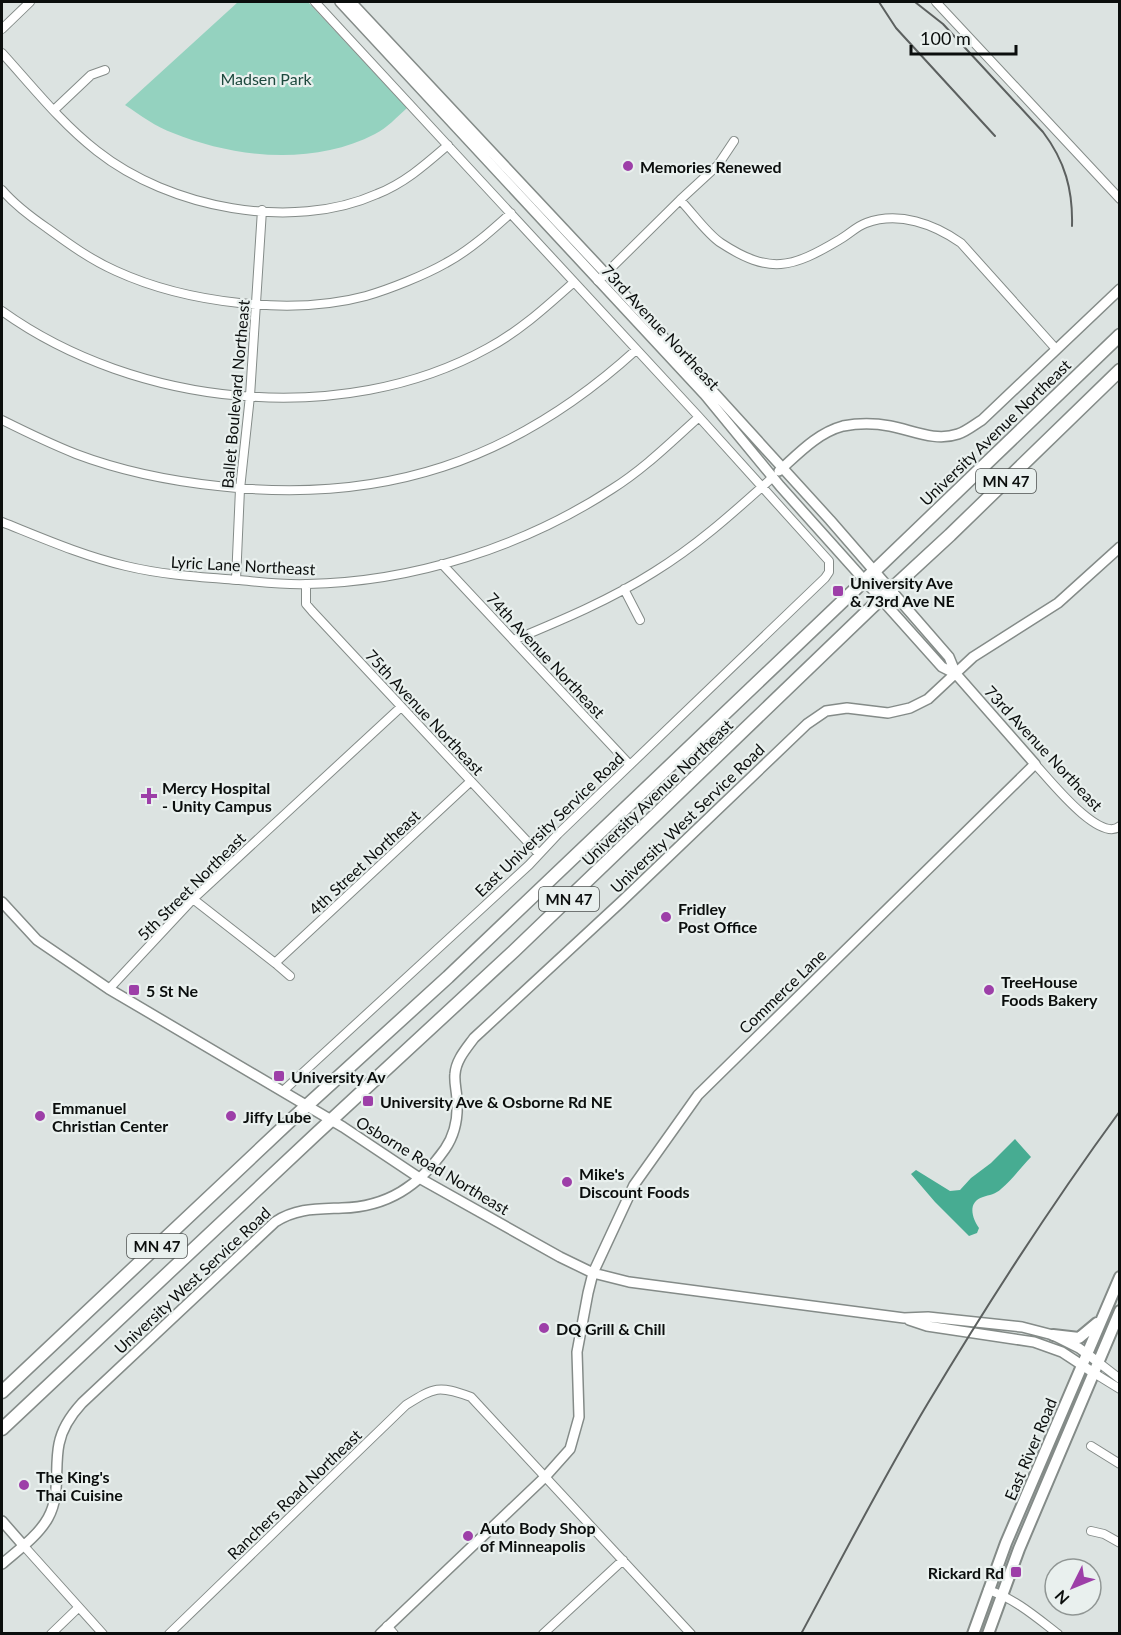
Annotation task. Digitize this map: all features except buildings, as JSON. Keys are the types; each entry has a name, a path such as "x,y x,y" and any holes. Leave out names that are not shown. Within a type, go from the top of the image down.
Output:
{"main road":[{"name":"University Avenue Northeast","path":"2,1392 448,977 1119,335"},
{"name":"University Avenue Northeast","path":"2,1429 522,944 950,535 1119,370"},
{"name":"East River Road","path":"973,1634 988,1590 1119,1278"},
{"name":"East River Road","path":"988,1634 1001,1594 1119,1311"},
{"path":"1053,1335 1079,1338 1101,1318"}],"street":[{"path":"2,29 30,2"},
{"name":"73rd Avenue Northeast","path":"315,2 829,561 829,572"},
{"name":"73rd Avenue Northeast","path":"340,2 705,395 773,477 870,575"},
{"name":"73rd Avenue Northeast","path":"351,2 606,274 782,468 886,594 942,667 956,674 1035,764 1090,821 1105,830 1118,827"},
{"path":"936,2 1119,199"},
{"path":"2,53 76,133 98,152 122,169 150,183 201,202 227,207 297,212 350,204 378,194 422,168 448,145"},
{"path":"54,110 91,75 105,70"},
{"path":"598,282 718,165 734,141"},
{"path":"2,190 34,219 79,251 115,271 182,293 220,300 286,305 316,304 366,296 387,289 446,263 474,244 511,213"},
{"path":"680,200 719,242 753,261 781,265 809,258 865,223 892,217 928,225 961,243 1056,349"},
{"name":"Ballet Boulevard Northeast","path":"236,580 240,489 250,396 262,210"},
{"path":"2,311 56,344 100,364 179,387 250,396 329,397 408,381 438,371 489,348 534,317 574,282"},
{"path":"514,640 624,590 688,549 762,487 796,453 824,435 842,427 862,423 889,425 942,437 959,434 982,420 1119,289"},
{"path":"2,420 77,454 115,466 195,483 240,489 312,491 397,480 430,472 503,443 537,426 596,385 636,350"},
{"name":"Lyric Lane Northeast","path":"2,522 70,549 125,566 159,573 306,584 378,577 442,564 499,547 534,532 601,495 656,456 699,417"},
{"name":"University West Service Road","path":"2,1564 40,1529 51,1511 56,1494 58,1445 66,1424 74,1412 286,1214 299,1210 359,1208 394,1196 421,1179 446,1148 453,1134 458,1103 454,1074 460,1056 474,1038 621,902 807,724 826,711 847,708 888,713 910,708 928,699 973,657 1058,603 1119,547"},
{"name":"74th Avenue Northeast","path":"442,564 630,765"},
{"name":"East University Service Road","path":"283,1091 539,854 829,572"},
{"name":"75th Avenue Northeast","path":"306,584 306,604 312,611 539,854"},
{"path":"624,590 640,620"},
{"name":"5th Street Northeast","path":"109,989 194,898 401,707"},
{"name":"Commerce Lane","path":"380,1634 391,1630 545,1477 570,1449 579,1417 577,1352 593,1273 634,1185 698,1095 1035,764"},
{"name":"4th Street Northeast","path":"275,963 471,781"},
{"path":"194,898 290,976"},
{"name":"Osborne Road Northeast","path":"2,902 37,940 109,989 331,1120 421,1179 593,1273 629,1282 904,1318 928,1317 1022,1327 1053,1335 1087,1354 1096,1367"},
{"name":"Osborne Road Northeast","path":"904,1318 927,1326 1034,1342 1062,1352 1082,1365 1096,1367"},
{"path":"1096,1367 1119,1379"},
{"path":"1096,1367 1119,1389"},
{"name":"Ranchers Road Northeast","path":"169,1634 406,1405 430,1390 447,1389 471,1397 545,1477"},
{"path":"1091,1446 1119,1464"},
{"path":"545,1477 691,1634"},
{"path":"2,1521 78,1608 104,1634"},
{"path":"1091,1531 1104,1534 1119,1543"},
{"path":"543,1634 623,1560"},
{"path":"988,1590 1001,1594 1058,1634"},
{"path":"51,1634 78,1608"}],"green space":[{"name":"Madsen Park","path":"238,2 308,2 407,108 379,132 351,144 326,151 274,155 248,153 197,142 160,128 125,105"}],"shaded area":[{"path":"1015,1139 1031,1157 999,1191 978,1199 972,1211 979,1228 977,1233 969,1236 911,1174 916,1170 950,1191 960,1190"}],"railway":[{"path":"879,2 896,28 995,136"},
{"path":"915,2 943,24 1051,143 1066,176 1071,200 1072,226"},
{"path":"801,1634 863,1517 928,1403 997,1291 1120,1111"}],"place":[{"name":"Memories Renewed","path":"628,166"},
{"name":"University Ave & 73rd Ave NE","path":"838,591"},
{"name":"Mercy Hospital - Unity Campus","path":"149,796"},
{"name":"Fridley Post Office","path":"666,917"},
{"name":"5 St Ne","path":"134,990"},
{"name":"TreeHouse Foods Bakery","path":"989,990"},
{"name":"University Av","path":"279,1076"},
{"name":"University Ave & Osborne Rd NE","path":"368,1101"},
{"name":"Emmanuel Christian Center","path":"40,1116"},
{"name":"Jiffy Lube","path":"231,1116"},
{"name":"Mike's Discount Foods","path":"567,1182"},
{"name":"DQ Grill & Chill","path":"544,1328"},
{"name":"The King's Thai Cuisine","path":"24,1485"},
{"name":"Auto Body Shop of Minneapolis","path":"468,1536"},
{"name":"Rickard Rd","path":"1016,1572"}]}
